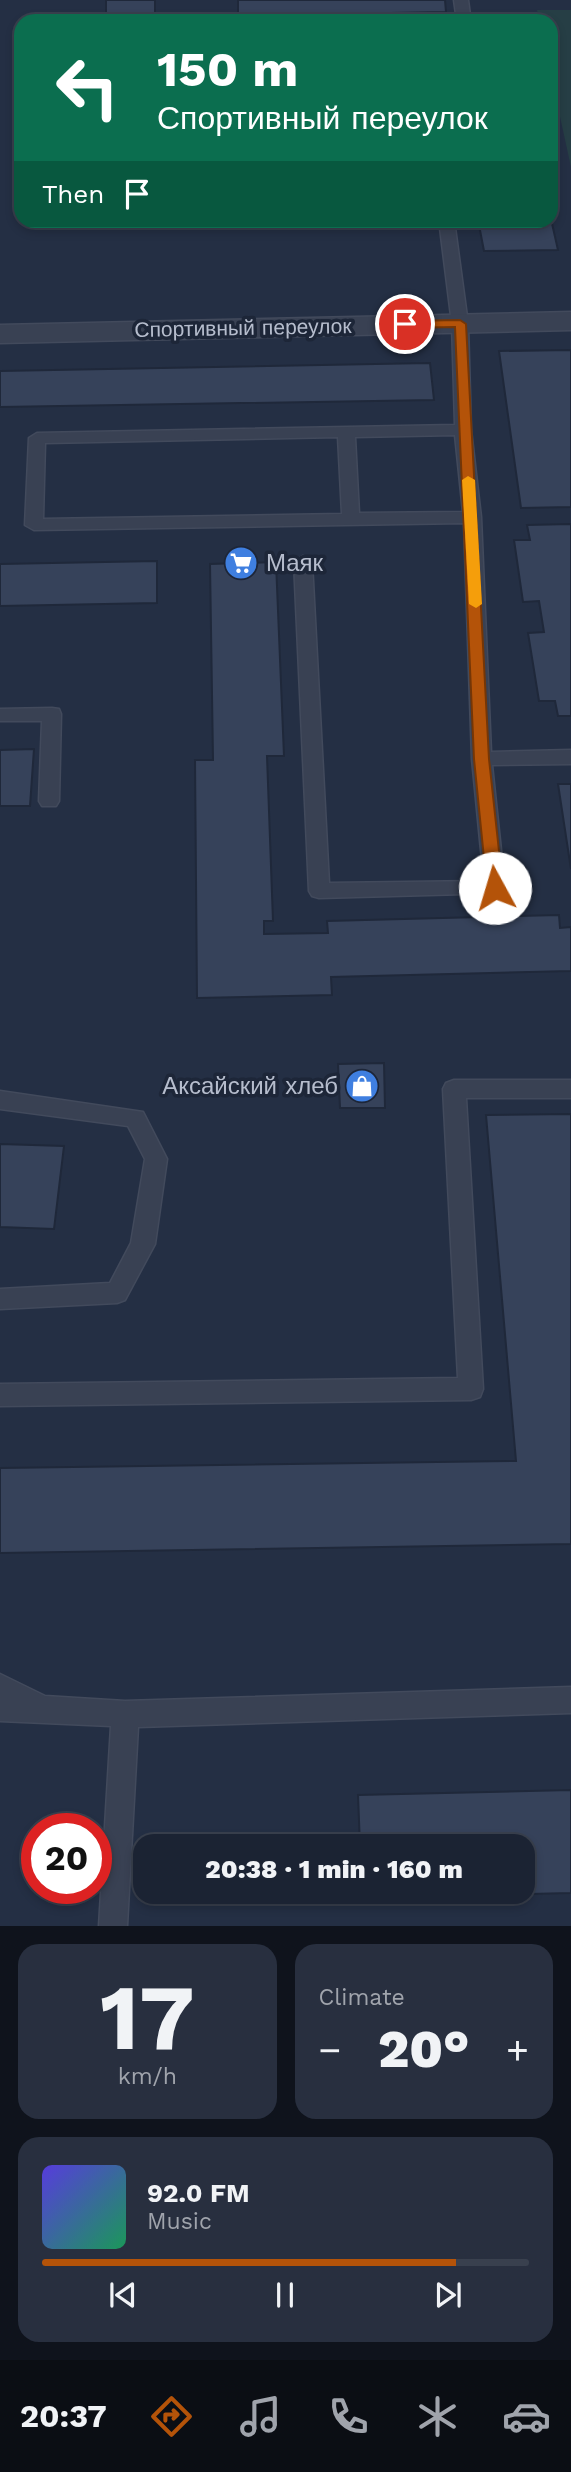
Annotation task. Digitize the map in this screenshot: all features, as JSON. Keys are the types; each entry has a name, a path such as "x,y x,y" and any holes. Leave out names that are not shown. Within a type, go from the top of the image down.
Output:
{"street":[{"name":"Спортивный переулок","path":"0,334 571,321"}],"lane":[{"path":"303,562 319,891 495,888 482,759 472,517 464,430 460,324 447,228"},
{"path":"464,430 37,438 34,525 472,517"},
{"path":"346,433 351,519"},
{"path":"0,715 52,714 48,801"},
{"path":"482,759 571,757"},
{"path":"0,1395 471,1388 454,1089 571,1089"},
{"path":"0,1100 135,1118 156,1159 144,1244 117,1293 0,1299"},
{"path":"0,1687 43,1709"},
{"path":"0,1709 125,1714 571,1700"},
{"path":"113,1926 125,1714"}],"shaded area":[{"path":"537,10 571,10 571,167 558,108 558,14 538,14"}],"building":[{"path":"106,0 155,0 155,14 106,14"},
{"path":"238,0 445,0 446,12 336,14 238,14"},
{"path":"480,228 553,228 558,250 484,251"},
{"path":"571,350 571,507 521,508 499,351"},
{"path":"430,363 434,400 0,407 0,371"},
{"path":"571,524 571,716 558,716 555,701 539,701 528,633 544,632 539,601 523,602 514,540 530,540 527,525"},
{"path":"157,561 157,603 0,606 0,564"},
{"path":"276,562 284,756 267,756 273,921 264,921 264,934 328,933 327,921 559,915 560,928 571,927 571,971 331,977 332,995 197,998 195,760 213,760 210,564"},
{"path":"34,749 30,806 0,806 0,750"},
{"path":"558,784 571,784 571,869"},
{"name":"Аксайский хлеб","path":"384,1063 385,1108 340,1108 338,1064"},
{"path":"571,1114 571,1544 0,1553 0,1468 516,1461 486,1115"},
{"path":"0,1144 64,1146 54,1229 0,1227"},
{"path":"571,1790 571,1893 535,1894 535,1834 360,1834 358,1795"}],"slow traffic":[{"path":"468,480 476,604"}],"place":[{"name":"Маяк","path":"241,563"},
{"name":"Аксайский хлеб","path":"362,1086"}],"route":[{"path":"405,324 460,324 464,430 472,517 482,759 495,888"}]}
